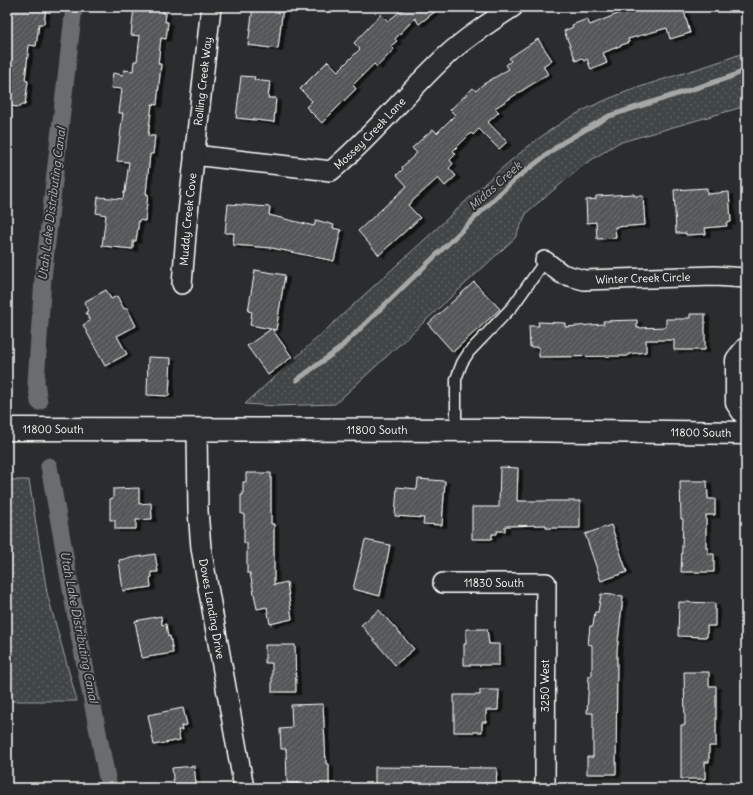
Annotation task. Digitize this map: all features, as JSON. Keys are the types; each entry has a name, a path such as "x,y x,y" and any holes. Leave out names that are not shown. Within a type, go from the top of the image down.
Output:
{"main road":[{"path":"746,349 737,360 737,403 746,416"},
{"name":"11800 South","path":"7,429 456,430 746,433"}],"street":[{"name":"Rolling Creek Way","path":"194,155 211,7"},
{"name":"Mossey Creek Lane","path":"194,155 331,171 353,153 399,103 447,55 469,37 513,7"},
{"name":"Muddy Creek Cove","path":"182,284 194,155"},
{"name":"Winter Creek Circle","path":"544,261 562,274 584,280 715,276 746,278"},
{"name":"Doves Landing Drive","path":"197,429 198,511 201,548 244,788"},
{"name":"11830 South","path":"443,583 546,583"},
{"name":"3250 West","path":"545,788 546,583"}],"lane":[{"path":"456,430 456,378 462,363 469,352 513,306 544,261"}],"shaded area":[{"path":"746,52 746,106 618,143 585,164 527,212 515,238 335,404 275,406 245,404 489,180 548,132 569,118 590,107 628,91"},
{"path":"7,480 29,480 47,593 77,701 7,701"}],"building":[{"path":"7,7 46,7 44,24 39,24 36,46 29,45 25,80 28,81 25,105 20,105 20,107 7,106"},
{"path":"134,7 164,7 163,13 166,13 165,22 168,22 166,39 161,38 158,64 161,64 157,105 152,104 148,136 155,136 153,154 150,154 145,221 139,220 136,241 133,241 133,249 102,246 106,215 96,213 98,197 123,199 125,192 129,162 117,161 123,113 119,113 122,89 111,88 113,73 123,75 124,70 133,71 134,61 137,61 140,36 131,35"},
{"path":"253,7 283,7 278,49 248,45"},
{"path":"406,7 441,7 419,24 415,18 395,39 397,41 391,46 394,49 377,67 374,64 353,85 356,89 322,123 306,107 312,101 300,89 328,61 338,71 360,49 354,43 381,14 388,21"},
{"path":"635,7 683,7 690,33 670,39 667,28 628,39 629,42 603,53 607,63 591,70 587,59 584,61 582,58 576,61 564,31 573,27 572,25 587,19 590,25"},
{"path":"538,39 552,60 543,66 548,74 495,108 499,112 488,122 507,142 499,149 479,129 473,135 471,133 453,151 456,154 450,160 453,164 449,168 456,176 445,186 438,178 408,205 420,218 379,255 358,231 407,186 397,175 403,169 402,167 417,153 412,148 433,129 437,133 455,115 450,110 473,88 476,91 482,85 509,69 506,65 511,61 509,58"},
{"path":"241,76 255,77 254,80 270,82 268,98 276,98 274,122 236,118"},
{"path":"707,188 707,194 729,192 731,222 726,223 727,226 705,228 706,234 686,235 686,233 676,233 674,190"},
{"path":"634,194 634,196 643,196 645,225 615,227 616,238 597,239 596,222 587,223 586,200 596,199 596,196"},
{"path":"228,204 270,207 269,215 314,226 316,220 334,225 333,228 341,230 334,261 272,248 233,245 234,233 225,233"},
{"path":"255,270 285,275 276,330 272,329 292,357 268,375 247,346 271,329 250,325 252,312 248,311"},
{"path":"474,282 500,309 453,352 428,324"},
{"path":"106,290 111,299 117,296 124,309 127,308 136,326 117,336 127,354 105,366 83,325 90,321 84,302"},
{"path":"690,314 705,314 705,350 674,350 674,340 646,340 646,352 628,354 628,356 539,357 539,347 530,347 529,326 539,326 538,322 565,323 565,327 604,324 603,321 637,320 637,328 666,327 666,319 690,318"},
{"path":"148,357 171,358 169,396 147,395"},
{"path":"500,467 518,468 517,501 580,501 580,528 546,528 546,525 505,526 505,531 497,531 497,534 492,534 492,539 472,539 472,507 499,507"},
{"path":"246,473 271,473 271,524 274,524 274,585 287,582 292,619 270,624 267,607 257,609 250,573 247,573 247,543 244,543 244,514 241,514 241,495 243,495 243,482 246,482"},
{"path":"418,479 445,481 442,525 423,524 424,518 395,516 397,487 417,489"},
{"path":"680,481 707,481 708,499 715,499 715,515 706,515 706,548 708,548 708,554 714,554 714,572 681,572 683,519 681,519"},
{"path":"139,488 139,504 151,503 152,519 136,520 136,529 115,529 115,520 110,520 110,499 113,498 113,489"},
{"path":"611,525 627,572 601,581 585,534"},
{"path":"365,540 390,545 380,596 353,589"},
{"path":"155,554 158,572 151,572 151,587 123,591 119,560"},
{"path":"601,594 623,596 617,651 616,774 587,774 587,757 593,757 593,713 587,713 589,676 592,676 592,645 588,644 590,626 593,626 595,612 598,612"},
{"path":"679,602 715,603 715,626 707,626 707,637 678,636"},
{"path":"379,610 414,649 395,665 361,625"},
{"path":"161,616 162,625 166,624 168,637 170,636 173,653 142,658 135,621"},
{"path":"466,629 487,629 489,644 499,644 499,665 464,665"},
{"path":"265,645 295,645 296,692 272,692 272,663 265,663"},
{"path":"684,672 709,672 709,686 716,686 716,746 709,746 709,762 705,762 705,779 681,779 681,725 685,725"},
{"path":"480,690 499,690 498,710 486,710 486,722 482,722 482,732 454,732 454,695 480,695"},
{"path":"323,704 326,764 329,764 329,788 298,788 298,783 287,783 286,749 281,749 280,729 292,728 291,705"},
{"path":"183,708 187,725 181,726 182,730 178,730 180,740 154,745 148,715"},
{"path":"194,766 196,783 194,783 194,788 174,788 172,768"},
{"path":"375,767 497,768 496,788 375,788"}],"waterway":[{"name":"Utah Lake Distributing Canal","path":"39,402 36,382 43,278 74,7"},
{"name":"Midas Creek","path":"297,380 339,349 514,180 562,143 609,116 730,77 746,70"},
{"name":"Utah Lake Distributing Canal","path":"49,466 80,640 109,788"}]}
